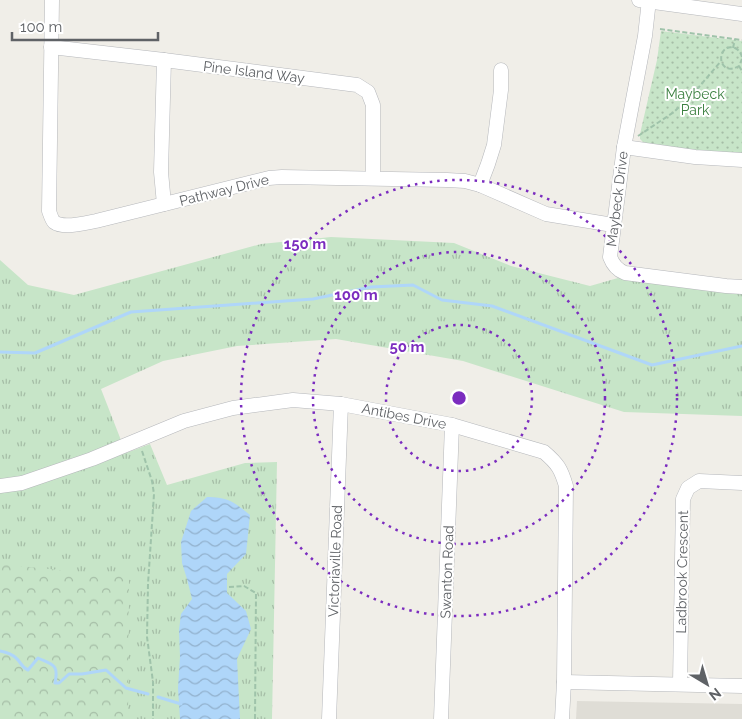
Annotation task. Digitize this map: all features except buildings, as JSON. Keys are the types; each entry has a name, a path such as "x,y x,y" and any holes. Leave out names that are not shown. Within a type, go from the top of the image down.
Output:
{"street":[{"name":"Pathway Drive","path":"52,0 49,211 54,222 60,225 96,221 269,178 282,177 447,180 480,184 546,214 613,225"},
{"path":"646,0 742,14"},
{"name":"Maybeck Drive","path":"646,0 645,36 624,147 610,257 615,267 625,273 742,288"},
{"name":"Pine Island Way","path":"51,47 352,84 361,87 368,92 373,105 373,178"},
{"path":"164,60 161,172 164,204"},
{"path":"480,184 494,146 501,90 501,70"},
{"path":"624,147 695,157 742,160"},
{"name":"Antibes Drive","path":"0,486 22,483 92,458 184,421 233,408 293,400 341,404 452,425 544,452 555,461 562,473 566,486 562,719"},
{"name":"Victoriaville Road","path":"329,719 341,404"},
{"name":"Swanton Road","path":"441,719 452,425"},
{"name":"Ladbrook Crescent","path":"680,684 683,499 688,488 699,481 742,483"},
{"path":"564,682 742,686"}],"path":[{"path":"660,29 742,40"},
{"path":"733,48 735,39"},
{"path":"638,136 674,112 721,62 723,52 726,49 733,48 739,51 742,58 739,66 732,69 728,69 721,62"},
{"path":"739,66 742,71"},
{"path":"138,439 152,481 154,494 148,584 147,637 154,682 153,719"},
{"path":"229,587 244,586 256,593 255,719"}],"shaded area":[{"path":"577,701 742,704 742,719 576,719"}],"green space":[{"name":"Maybeck Park","path":"661,31 742,41 742,153 704,152 644,143 640,139 657,60"},
{"path":"331,237 454,243 511,266 590,286 618,278 742,294 742,416 624,412 463,361 336,339 237,346 163,361 101,389 126,453 150,444 167,485 245,463 277,462 272,719 0,719 0,260 28,285 74,295 261,244"},
{"path":"0,564 129,577 128,719 0,719"}],"water":[{"path":"207,497 230,501 250,515 246,554 227,574 227,593 246,611 251,629 237,659 240,719 180,719 178,688 179,630 181,614 192,599 182,563 181,542 191,511"}],"waterway":[{"path":"0,352 35,353 131,312 313,299 371,287 413,285 442,300 492,306 652,365 742,346"},
{"path":"0,651 14,657 28,670 38,658 51,664 56,672 55,683 59,683 69,674 106,670 126,688 148,694"},
{"path":"158,697 181,704"}]}
